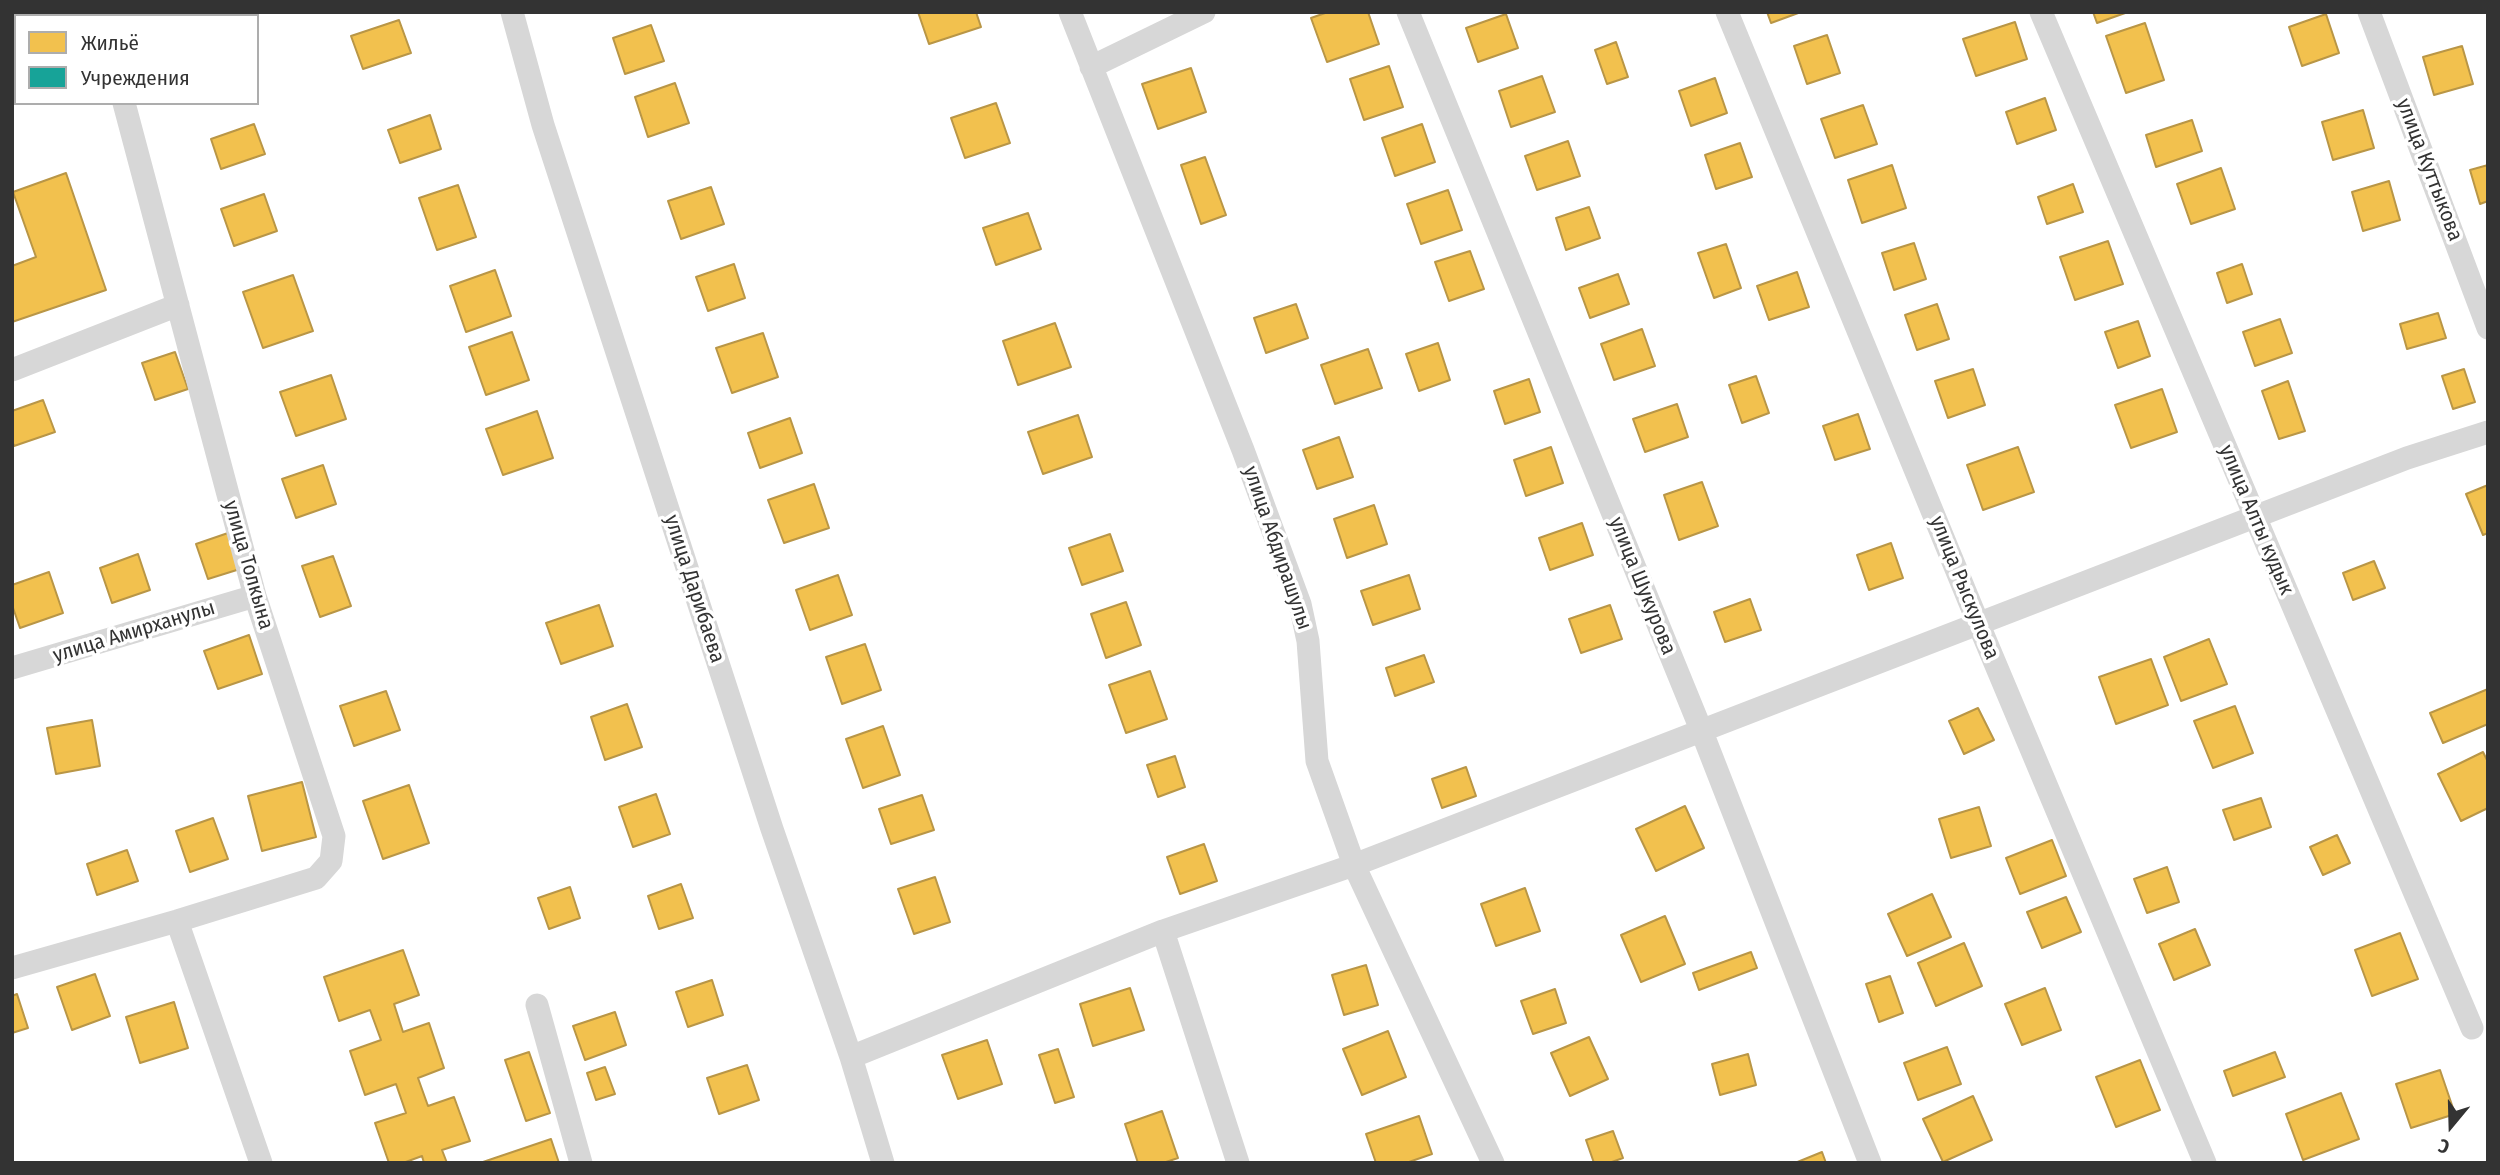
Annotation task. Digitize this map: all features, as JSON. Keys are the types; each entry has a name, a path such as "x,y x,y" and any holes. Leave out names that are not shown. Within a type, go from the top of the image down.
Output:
{"street":[{"name":"улица Дарибаева","path":"512,12 548,138 772,829 851,1057 883,1163"},
{"name":"улица Абдирашулы","path":"1070,12 1243,450 1300,604 1308,641 1317,761 1354,865 1493,1163"},
{"path":"1091,67 1204,12"},
{"name":"улица Шукурова","path":"1408,12 1702,733 1870,1163"},
{"name":"улица Рыскулова","path":"1727,12 1979,625 2205,1163"},
{"name":"улица Алты кудык","path":"2041,12 2472,1028"},
{"name":"улица Куттыкова","path":"2369,12 2486,316"},
{"name":"улица Толкына","path":"12,968 316,878 331,861 334,836 255,596 125,105"},
{"path":"12,370 178,305"},
{"path":"851,1057 1163,931 1354,865 1702,733 2407,458 2488,432"},
{"name":"улица Амирханулы","path":"12,668 255,596"},
{"path":"177,921 261,1163"},
{"path":"1163,931 1238,1163"},
{"path":"537,1005 581,1163"}],"building: Жильё":[{"path":"918,12 976,12 981,27 929,44"},
{"path":"1328,12 1368,12 1379,44 1327,62 1311,18"},
{"path":"1767,12 1801,12 1771,23"},
{"path":"2093,12 2128,12 2097,23"},
{"path":"1506,14 1518,48 1478,62 1466,28"},
{"path":"2326,14 2339,53 2302,66 2289,27"},
{"path":"399,20 411,53 363,69 351,36"},
{"path":"2015,22 2027,59 1976,76 1963,39"},
{"path":"2145,23 2164,80 2126,93 2106,36"},
{"path":"651,25 664,61 625,74 613,38"},
{"path":"1827,35 1840,73 1807,84 1794,46"},
{"path":"1616,42 1628,77 1607,84 1595,50"},
{"path":"2462,46 2473,84 2434,95 2423,57"},
{"path":"1389,66 1403,107 1364,120 1350,79"},
{"path":"1191,68 1206,112 1158,129 1142,84"},
{"path":"1542,76 1555,112 1511,127 1499,91"},
{"path":"1715,78 1727,113 1691,126 1679,91"},
{"path":"675,83 689,123 648,137 635,97"},
{"path":"2045,98 2056,130 2017,144 2006,112"},
{"path":"996,103 1010,143 965,158 951,118"},
{"path":"1863,105 1877,144 1835,158 1821,119"},
{"path":"2363,110 2374,148 2333,160 2322,122"},
{"path":"430,115 441,149 400,163 388,130"},
{"path":"2192,120 2202,151 2156,167 2146,135"},
{"path":"254,124 265,154 221,169 211,139"},
{"path":"1422,124 1435,162 1395,176 1382,138"},
{"path":"1568,141 1580,176 1537,190 1525,156"},
{"path":"1740,143 1752,177 1716,189 1705,155"},
{"path":"1205,157 1226,215 1201,224 1181,165"},
{"path":"1892,165 1906,208 1862,223 1848,180"},
{"path":"2488,165 2488,201 2480,204 2470,170"},
{"path":"2221,168 2235,209 2191,224 2177,184"},
{"path":"66,173 106,290 12,322 12,266 36,257 13,192"},
{"path":"2389,181 2400,220 2363,231 2352,192"},
{"path":"2073,184 2083,212 2047,224 2038,197"},
{"path":"458,185 476,237 437,250 419,198"},
{"path":"711,187 724,224 681,239 668,201"},
{"path":"1448,190 1462,230 1421,244 1407,204"},
{"path":"264,194 277,231 234,246 221,209"},
{"path":"1589,207 1600,238 1566,250 1556,218"},
{"path":"1028,213 1041,249 996,265 983,228"},
{"path":"2108,241 2123,284 2075,300 2060,257"},
{"path":"1914,243 1926,279 1894,290 1882,253"},
{"path":"1726,244 1741,288 1714,298 1698,253"},
{"path":"1470,251 1484,289 1449,301 1435,262"},
{"path":"734,264 745,298 708,311 696,277"},
{"path":"2242,264 2252,294 2227,303 2217,273"},
{"path":"495,270 511,316 466,332 450,286"},
{"path":"1797,272 1809,307 1769,320 1757,286"},
{"path":"1618,274 1629,304 1590,318 1579,288"},
{"path":"293,275 313,331 263,348 243,292"},
{"path":"1296,304 1308,338 1266,353 1254,318"},
{"path":"1937,304 1949,339 1917,350 1905,315"},
{"path":"2438,313 2446,338 2407,349 2400,324"},
{"path":"2280,319 2292,353 2255,366 2243,332"},
{"path":"2138,321 2150,356 2118,368 2105,332"},
{"path":"1055,323 1071,367 1018,385 1003,341"},
{"path":"1642,329 1655,366 1614,380 1601,344"},
{"path":"512,332 529,380 486,395 469,347"},
{"path":"763,333 778,377 732,393 716,348"},
{"path":"1438,343 1450,380 1419,391 1406,354"},
{"path":"1368,349 1382,388 1335,404 1321,365"},
{"path":"175,352 188,389 155,400 142,363"},
{"path":"1973,369 1985,405 1948,418 1935,381"},
{"path":"2464,369 2475,402 2453,409 2442,376"},
{"path":"331,375 346,419 296,436 280,392"},
{"path":"1756,376 1769,413 1742,423 1729,385"},
{"path":"1529,379 1540,412 1505,424 1494,391"},
{"path":"2288,381 2305,431 2279,439 2262,391"},
{"path":"2162,389 2177,432 2131,448 2115,405"},
{"path":"43,400 55,432 14,446 12,411"},
{"path":"1677,404 1688,437 1645,452 1633,419"},
{"path":"537,411 553,458 503,475 486,429"},
{"path":"1858,414 1870,449 1835,460 1823,426"},
{"path":"1078,415 1092,457 1043,474 1028,432"},
{"path":"790,418 802,453 760,468 748,433"},
{"path":"1339,437 1353,477 1317,489 1303,450"},
{"path":"1551,447 1563,483 1526,496 1514,460"},
{"path":"2018,447 2034,492 1983,510 1967,465"},
{"path":"323,465 336,504 296,518 282,479"},
{"path":"1702,482 1718,526 1679,540 1664,495"},
{"path":"814,484 829,528 784,543 768,500"},
{"path":"2488,485 2488,533 2483,535 2466,494"},
{"path":"1374,505 1387,544 1347,558 1334,519"},
{"path":"1582,523 1593,555 1550,570 1539,538"},
{"path":"228,533 240,569 208,579 196,544"},
{"path":"1110,534 1123,571 1082,585 1069,548"},
{"path":"1891,543 1903,578 1869,590 1857,555"},
{"path":"138,554 150,590 112,603 100,568"},
{"path":"333,556 351,606 320,617 302,566"},
{"path":"2374,561 2385,588 2353,600 2343,573"},
{"path":"49,572 63,613 20,628 12,605 12,585"},
{"path":"838,575 852,615 810,630 796,590"},
{"path":"1409,575 1420,609 1373,625 1361,591"},
{"path":"1750,599 1761,630 1725,642 1714,612"},
{"path":"1126,602 1141,645 1106,658 1091,614"},
{"path":"599,605 613,646 561,664 546,623"},
{"path":"1610,605 1622,639 1581,653 1569,619"},
{"path":"249,635 262,674 218,689 204,651"},
{"path":"2209,639 2227,684 2181,701 2164,657"},
{"path":"865,644 881,690 842,704 826,657"},
{"path":"1424,655 1434,682 1395,696 1386,668"},
{"path":"2151,659 2168,705 2116,724 2099,677"},
{"path":"1150,671 1167,719 1126,733 1109,685"},
{"path":"2488,689 2488,724 2443,743 2430,713"},
{"path":"386,691 400,730 354,746 340,706"},
{"path":"627,704 642,747 605,760 591,717"},
{"path":"2235,706 2253,753 2213,768 2194,721"},
{"path":"1978,708 1994,740 1964,754 1949,721"},
{"path":"92,720 100,766 56,774 47,728"},
{"path":"883,726 900,775 863,788 846,739"},
{"path":"2483,752 2488,762 2488,808 2461,821 2438,774"},
{"path":"1175,756 1185,787 1158,797 1147,765"},
{"path":"1466,767 1476,796 1442,808 1432,779"},
{"path":"302,782 316,837 262,851 248,796"},
{"path":"409,785 429,843 383,859 363,801"},
{"path":"656,794 670,834 633,847 619,807"},
{"path":"922,795 934,830 891,844 879,809"},
{"path":"2261,798 2271,827 2234,840 2223,810"},
{"path":"1685,806 1704,848 1656,871 1636,829"},
{"path":"1979,807 1991,846 1951,858 1939,819"},
{"path":"213,818 228,859 190,872 176,831"},
{"path":"2337,835 2350,863 2323,875 2310,847"},
{"path":"2052,840 2066,876 2020,894 2006,858"},
{"path":"1204,844 1217,881 1180,894 1167,857"},
{"path":"127,850 138,881 97,895 87,864"},
{"path":"2167,867 2179,902 2147,913 2134,879"},
{"path":"935,877 950,922 914,934 898,889"},
{"path":"681,884 693,918 659,929 648,896"},
{"path":"570,887 580,918 549,929 538,898"},
{"path":"1525,888 1540,931 1496,946 1481,904"},
{"path":"1932,894 1951,937 1907,956 1888,914"},
{"path":"2066,897 2081,932 2042,948 2027,912"},
{"path":"1665,916 1685,964 1641,982 1621,935"},
{"path":"2195,929 2210,965 2174,980 2159,944"},
{"path":"2400,933 2418,979 2372,996 2355,950"},
{"path":"1964,943 1982,986 1936,1006 1918,963"},
{"path":"403,950 419,995 394,1004 403,1032 429,1023 444,1068 418,1078 428,1106 454,1097 470,1141 442,1150 447,1163 424,1163 422,1156 403,1163 389,1163 375,1123 406,1113 396,1084 365,1095 350,1051 381,1040 370,1010 339,1021 324,977"},
{"path":"1751,952 1757,968 1699,990 1693,973"},
{"path":"1366,965 1378,1005 1344,1015 1332,975"},
{"path":"95,974 110,1016 72,1030 57,987"},
{"path":"1890,976 1903,1013 1879,1022 1866,984"},
{"path":"712,980 723,1015 688,1027 676,992"},
{"path":"1130,988 1144,1030 1093,1046 1080,1004"},
{"path":"2045,988 2061,1030 2022,1045 2005,1004"},
{"path":"1555,989 1566,1023 1533,1034 1521,1001"},
{"path":"17,994 28,1028 12,1033 12,996"},
{"path":"174,1002 188,1048 140,1063 126,1017"},
{"path":"615,1012 626,1045 585,1060 573,1026"},
{"path":"1388,1031 1406,1077 1362,1095 1343,1049"},
{"path":"1589,1037 1608,1079 1570,1096 1551,1053"},
{"path":"987,1040 1002,1084 958,1099 942,1055"},
{"path":"1947,1047 1961,1084 1918,1100 1904,1063"},
{"path":"1058,1049 1074,1097 1055,1103 1039,1055"},
{"path":"529,1052 550,1113 526,1121 505,1060"},
{"path":"2275,1052 2285,1077 2233,1096 2224,1071"},
{"path":"1748,1054 1756,1085 1720,1095 1712,1064"},
{"path":"2140,1060 2160,1110 2116,1127 2096,1077"},
{"path":"747,1065 759,1100 719,1114 707,1078"},
{"path":"605,1067 615,1094 596,1100 587,1073"},
{"path":"2440,1070 2455,1114 2411,1128 2396,1084"},
{"path":"2341,1093 2359,1139 2303,1160 2286,1114"},
{"path":"1973,1096 1992,1140 1943,1162 1923,1119"},
{"path":"1162,1111 1178,1158 1163,1163 1138,1163 1125,1124"},
{"path":"1419,1116 1432,1154 1406,1163 1376,1163 1366,1134"},
{"path":"1613,1131 1623,1158 1609,1163 1594,1163 1586,1140"},
{"path":"551,1139 559,1163 480,1163"},
{"path":"1822,1152 1826,1163 1795,1163"}],"building: Учреждения":[{"path":"12,12 18,12 19,14 14,14 12,55"}]}
